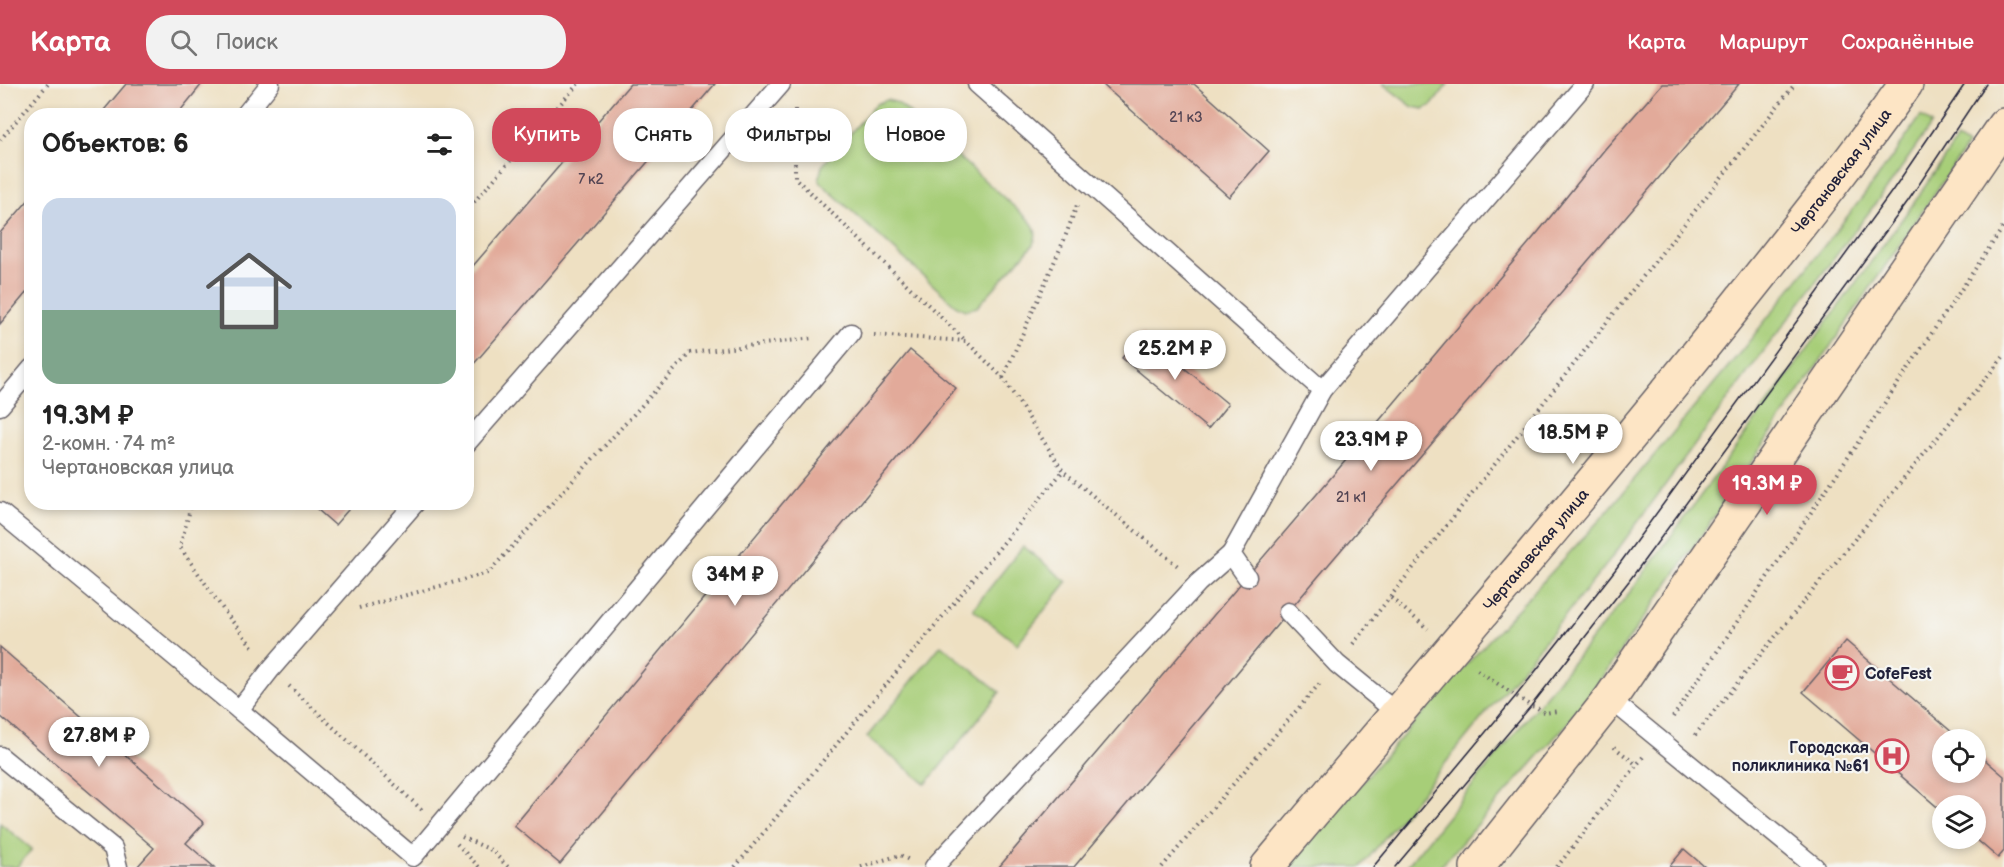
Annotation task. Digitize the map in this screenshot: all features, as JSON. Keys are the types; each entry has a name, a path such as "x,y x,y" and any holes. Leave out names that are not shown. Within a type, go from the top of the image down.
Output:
{"main road":[{"name":"Чертановская улица","path":"1267,867 1396,713 1453,650 1682,374 1850,162 1906,84"},
{"path":"1477,867 1610,699 2004,125"}],"lane":[{"path":"250,108 270,84"},
{"path":"474,435 781,84"},
{"path":"977,84 1322,390"},
{"path":"934,867 1198,583 1231,555 1322,390 1585,84"},
{"path":"0,512 413,857 851,333"},
{"path":"0,406 24,378"},
{"path":"239,710 271,669 409,510"},
{"path":"1231,555 1247,577"},
{"path":"1288,612 1337,664 1396,713"},
{"path":"1610,699 1815,867"},
{"path":"0,756 113,848 118,867"}],"path":[{"path":"27,108 48,84"},
{"path":"474,202 578,84"},
{"path":"1162,867 1337,664 1406,579 1795,84"},
{"path":"795,107 795,178 1003,378 1063,471 1198,583"},
{"path":"0,140 24,112"},
{"path":"1003,378 1064,240 1086,180"},
{"path":"1557,867 1659,738 2004,226"},
{"path":"314,620 488,573 690,353 851,333 966,341"},
{"path":"1679,754 2004,356"},
{"path":"735,867 1063,471"},
{"path":"190,510 180,547 225,612 271,669 439,826 479,867"},
{"path":"1467,664 1545,713 1563,711"},
{"path":"439,826 491,850 508,867"},
{"path":"861,867 900,855 915,863"}],"green space":[{"path":"1383,84 1448,84 1432,105 1424,109 1413,107"},
{"path":"887,100 898,103 904,108 873,108 876,104"},
{"path":"1921,116 1932,124 1888,187 1607,564 1361,867 1286,867 1467,664 1606,513 1743,349 1876,180"},
{"path":"864,118 864,162 964,162 1034,226 1036,235 1032,246 977,307 965,310 955,305 821,183 819,178 825,162 852,162 852,132"},
{"path":"1957,139 1967,146 1682,564 1574,716 1440,867 1406,867 1634,587 1913,204"},
{"path":"1023,546 1067,582 1017,644 973,609"},
{"path":"941,645 1000,692 926,784 867,737"},
{"path":"0,823 32,849 17,867 0,867"}],"building":[{"path":"126,84 202,84 182,108 106,108"},
{"path":"630,84 715,84 694,108 613,108 613,162 648,162 474,364 474,265 563,162 601,162 601,118"},
{"path":"1102,84 1194,84 1269,151 1229,197"},
{"path":"1662,84 1739,84 1288,612 1074,867 999,867 1346,460 1605,149"},
{"path":"24,205 24,296 0,324 0,233"},
{"path":"1142,333 1228,404 1208,429 1122,358"},
{"path":"910,350 956,388 560,864 514,826"},
{"path":"318,510 348,510 335,525"},
{"path":"1846,641 1948,729 1932,729 1932,783 1986,783 1986,761 2004,776 2004,851 1998,858 1986,848 1986,795 1932,795 1932,802 1803,692"},
{"path":"0,647 204,823 186,843 214,867 137,867 154,848 0,716"},
{"path":"1684,849 1705,867 1669,867"}],"tram line":[{"path":"1373,867 1516,696 1615,570 1892,191 1965,84"},
{"path":"1395,867 1531,706 1629,581 1908,201 1986,84"}],"place":[{"name":"CofeFest","path":"1842,673"},
{"name":"Городская поликлиника №61","path":"1892,756"}]}
